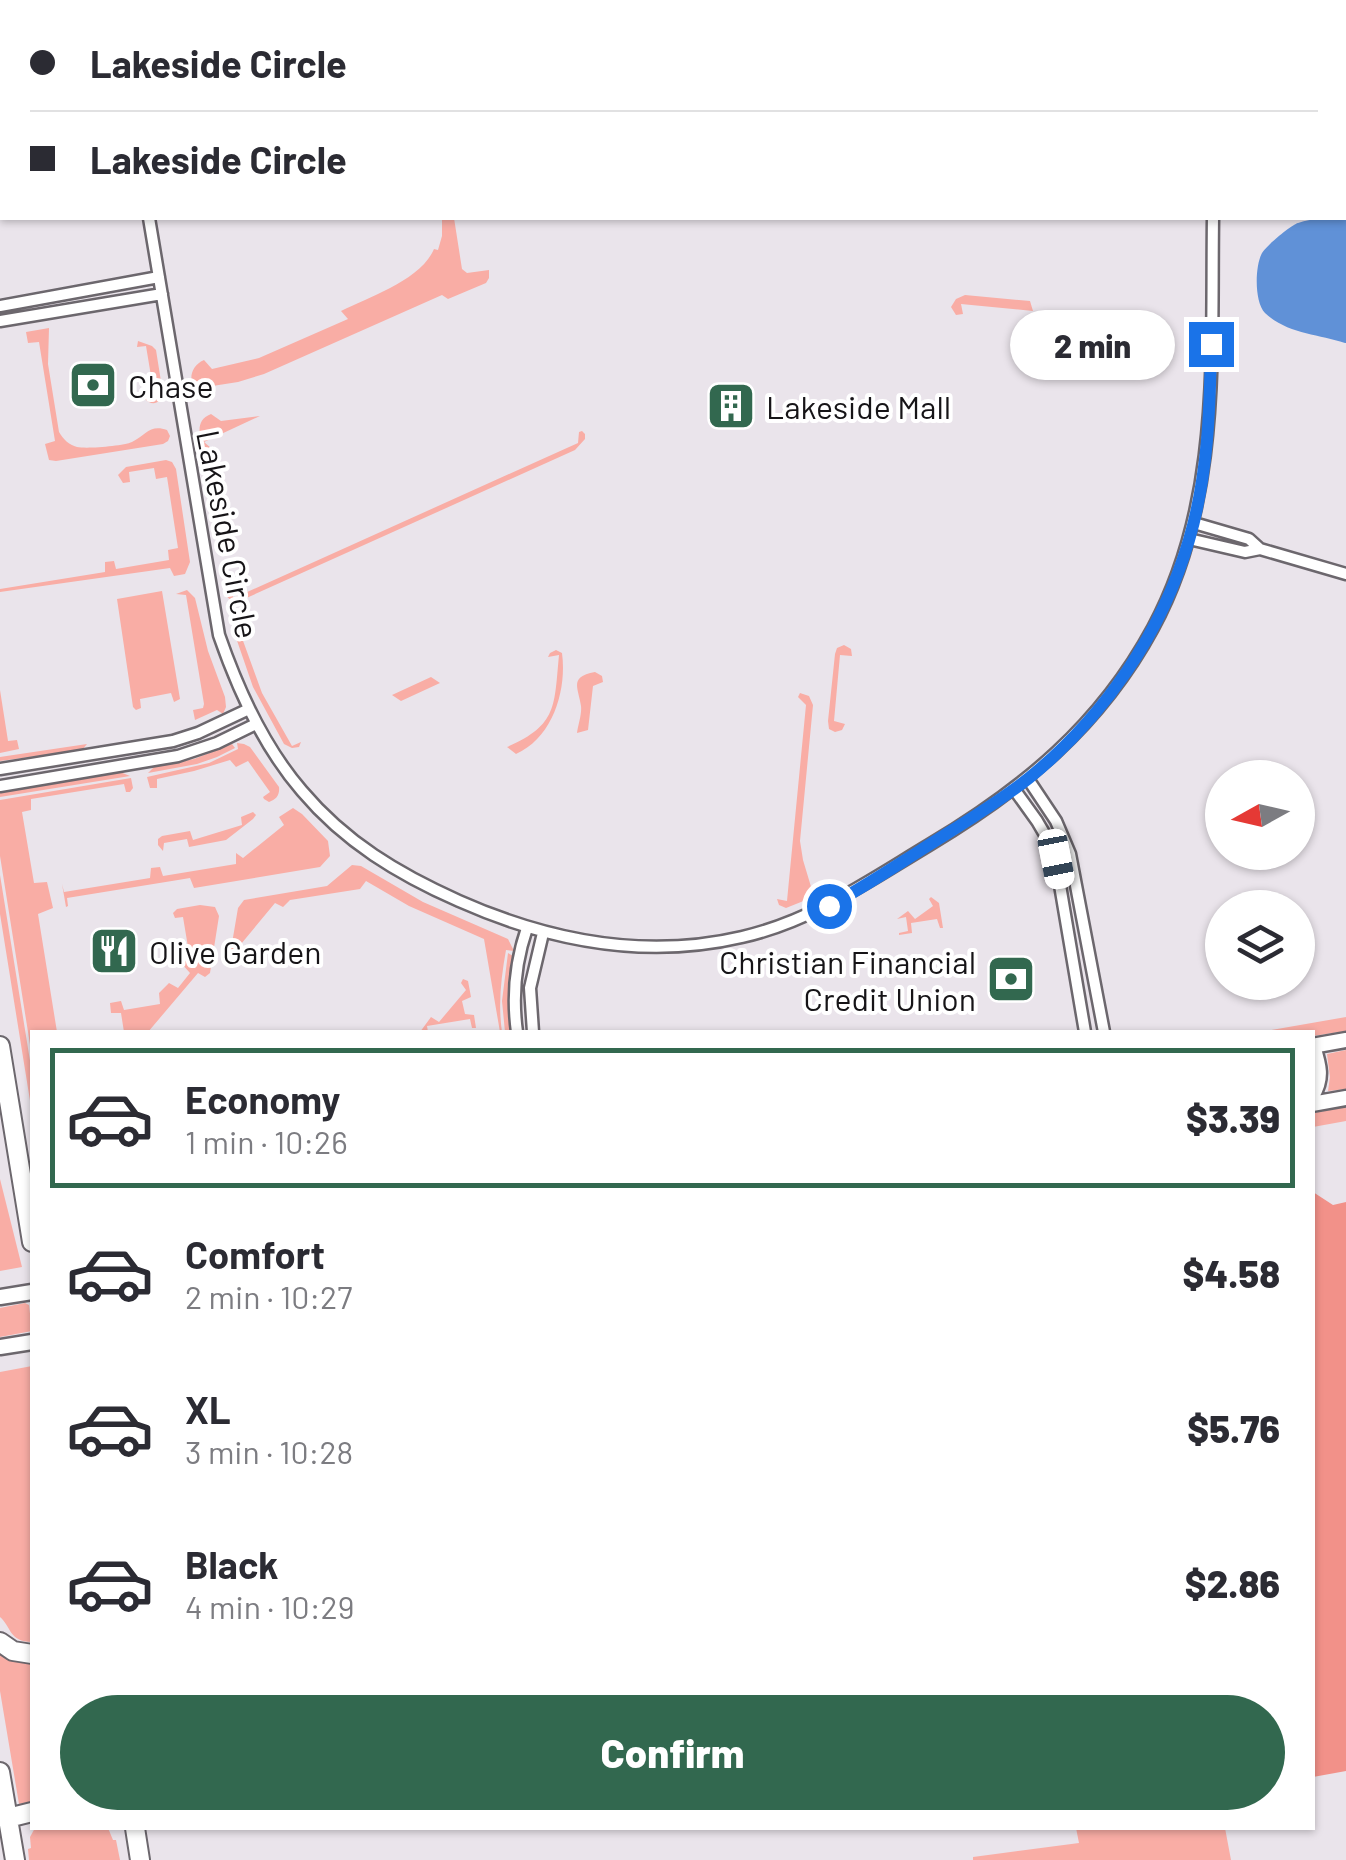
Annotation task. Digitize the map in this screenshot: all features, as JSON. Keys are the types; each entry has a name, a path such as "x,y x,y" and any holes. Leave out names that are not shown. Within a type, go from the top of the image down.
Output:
{"highway":[{"path":"0,1046 30,1230"},
{"path":"0,1642 30,1654"},
{"path":"0,1772 16,1860"},
{"path":"8,1818 30,1812"},
{"path":"133,1830 140,1860"}],"main road":[{"path":"1315,1046 1346,1040"},
{"path":"1315,1054 1320,1081 1315,1090"},
{"path":"1315,1103 1346,1098"},
{"path":"0,1297 30,1292"},
{"path":"0,1347 30,1342"}],"street":[{"name":"Lakeside Circle","path":"149,220 217,625 248,709 300,789 354,842 412,880 476,909 543,933 604,945 654,948 705,944 763,932 837,902 1028,779 1077,734 1118,683 1138,655 1164,605 1194,522 1208,438 1214,220"},
{"path":"0,306 159,277"},
{"path":"0,321 162,294"},
{"path":"1194,522 1248,539 1260,550"},
{"path":"1190,540 1245,552 1260,550 1346,574"},
{"path":"0,768 173,741 248,709"},
{"path":"0,786 178,756 256,724"},
{"path":"1028,779 1056,821 1070,854 1104,1030"},
{"path":"1014,789 1046,834 1056,859 1086,1030"},
{"path":"518,1030 516,972 527,928"},
{"path":"533,1030 530,988 543,933"}],"shaded area":[{"path":"442,220 454,220 462,269 467,273 489,270 486,283 448,299 442,295 264,374 206,387 210,397 197,392 192,375 204,360 212,369 259,358 348,319 341,311 406,279 434,249 438,250"},
{"path":"965,295 1030,301 1033,311 961,304 963,314 956,315 951,307"},
{"path":"49,328 48,364 59,432 66,441 82,448 121,445 156,428 167,430 168,441 49,460 45,444 55,441 39,342 28,343 26,332"},
{"path":"138,341 156,350 163,394 156,403 145,399 154,394 146,346 137,347"},
{"path":"211,414 221,421 260,416 204,442 211,448 207,450 202,446 200,427"},
{"path":"582,431 585,439 575,450 242,600 232,601 226,596 233,588 233,598 236,597 578,443"},
{"path":"166,460 176,469 190,562 185,574 174,576 170,568 0,592 105,572 105,562 114,561 116,569 169,560 168,550 178,548 167,477 156,479 154,468 129,472 130,482 123,483 118,475 126,467"},
{"path":"187,590 195,598 226,707 223,714 217,710 195,720 193,710 203,708 204,704 186,595 176,594"},
{"path":"162,591 180,699 174,702 171,693 140,699 141,708 136,710 117,599"},
{"path":"242,615 246,618 236,620 262,693 292,746 301,742 299,747 292,748 284,744 253,687 233,629 235,620"},
{"path":"844,645 851,649 852,656 840,655 834,721 845,724 835,732 829,729 828,721 835,654"},
{"path":"556,650 562,653 563,667 555,711 540,737 516,754 507,747 536,731 550,712 559,655 548,657"},
{"path":"595,672 603,682 593,686 588,730 577,733 581,709 578,680"},
{"path":"431,677 440,683 401,701 392,695"},
{"path":"0,690 8,741 17,740 19,749 0,753"},
{"path":"800,693 809,696 813,705 800,841 812,890 806,900 786,908 777,899 787,901 806,705 798,697"},
{"path":"237,743 250,747 279,787 274,800 264,799 270,792 248,761 236,767 230,760 157,779 157,788 150,788 147,777 209,763 238,749"},
{"path":"87,744 82,750 0,761 0,757"},
{"path":"232,744 235,748 197,764 148,773 154,767 194,759"},
{"path":"120,772 130,776 0,797 0,792"},
{"path":"131,778 133,788 126,792 124,784 31,799 31,810 22,812 34,883 47,882 53,908 38,914 57,1030 30,1030 30,1044 0,856 0,800"},
{"path":"293,808 328,841 330,856 320,867 194,888 190,878 67,898 66,907 62,884 64,892 150,878 151,868 160,867 163,876 236,864 236,853 243,858 284,825 279,817"},
{"path":"253,812 253,819 226,840 189,847 187,839 164,843 163,851 158,845 162,836 190,831 193,840 242,825 241,817"},
{"path":"352,865 361,866 423,902 508,939 514,951 506,950 500,1001 502,1030 484,939 409,906 366,881 360,889 290,900 283,907 275,903 236,950 242,959 235,965 229,961 238,908 244,900 327,886"},
{"path":"0,875 30,1061 30,1101 0,914"},
{"path":"931,897 939,903 943,928 937,919 911,923 912,933 899,935 908,931 906,917 897,919 908,911 915,919 933,906"},
{"path":"215,907 219,916 210,973 205,977 198,973 150,1030 124,1030 121,1013 111,1013 110,1003 121,1001 124,1010 160,1004 159,993 169,983 178,988 190,973 181,963 190,959 183,917 175,918 173,913 177,909"},
{"path":"508,953 513,956 508,988 511,1030 505,1030 502,1001"},
{"path":"463,979 468,981 471,997 462,1001 465,1014 474,1015 476,1028 472,1028 470,1019 421,1030 431,1017 439,1022 466,990"},
{"path":"1346,1017 1346,1031 1315,1036 1315,1030 1271,1030"},
{"path":"1346,1050 1346,1089 1328,1091 1327,1054"},
{"path":"1346,1107 1346,1121 1315,1127 1315,1113"},
{"path":"0,1179 22,1267 0,1271"},
{"path":"1315,1193 1333,1205 1346,1202 1346,1771 1315,1777"},
{"path":"29,1305 30,1331 0,1337 0,1308"},
{"path":"30,1366 30,1642 15,1636 0,1617 0,1372"},
{"path":"0,1653 30,1664 30,1802 19,1804 0,1691"},
{"path":"34,1830 109,1830 116,1840 120,1860 29,1860"},
{"path":"1076,1830 1225,1830 1231,1860 973,1860 1079,1843"}],"water":[{"path":"1346,220 1346,343 1293,329 1261,308 1257,283 1262,253 1279,236 1304,221"}],"place":[{"name":"Chase","path":"93,385"},
{"name":"Lakeside Mall","path":"731,406"},
{"name":"Olive Garden","path":"114,951"},
{"name":"Christian Financial Credit Union","path":"1011,979"}],"route":[{"path":"829,906 947,834 1045,765 1099,708 1138,655 1164,605 1190,540 1206,455 1211,344"}]}
